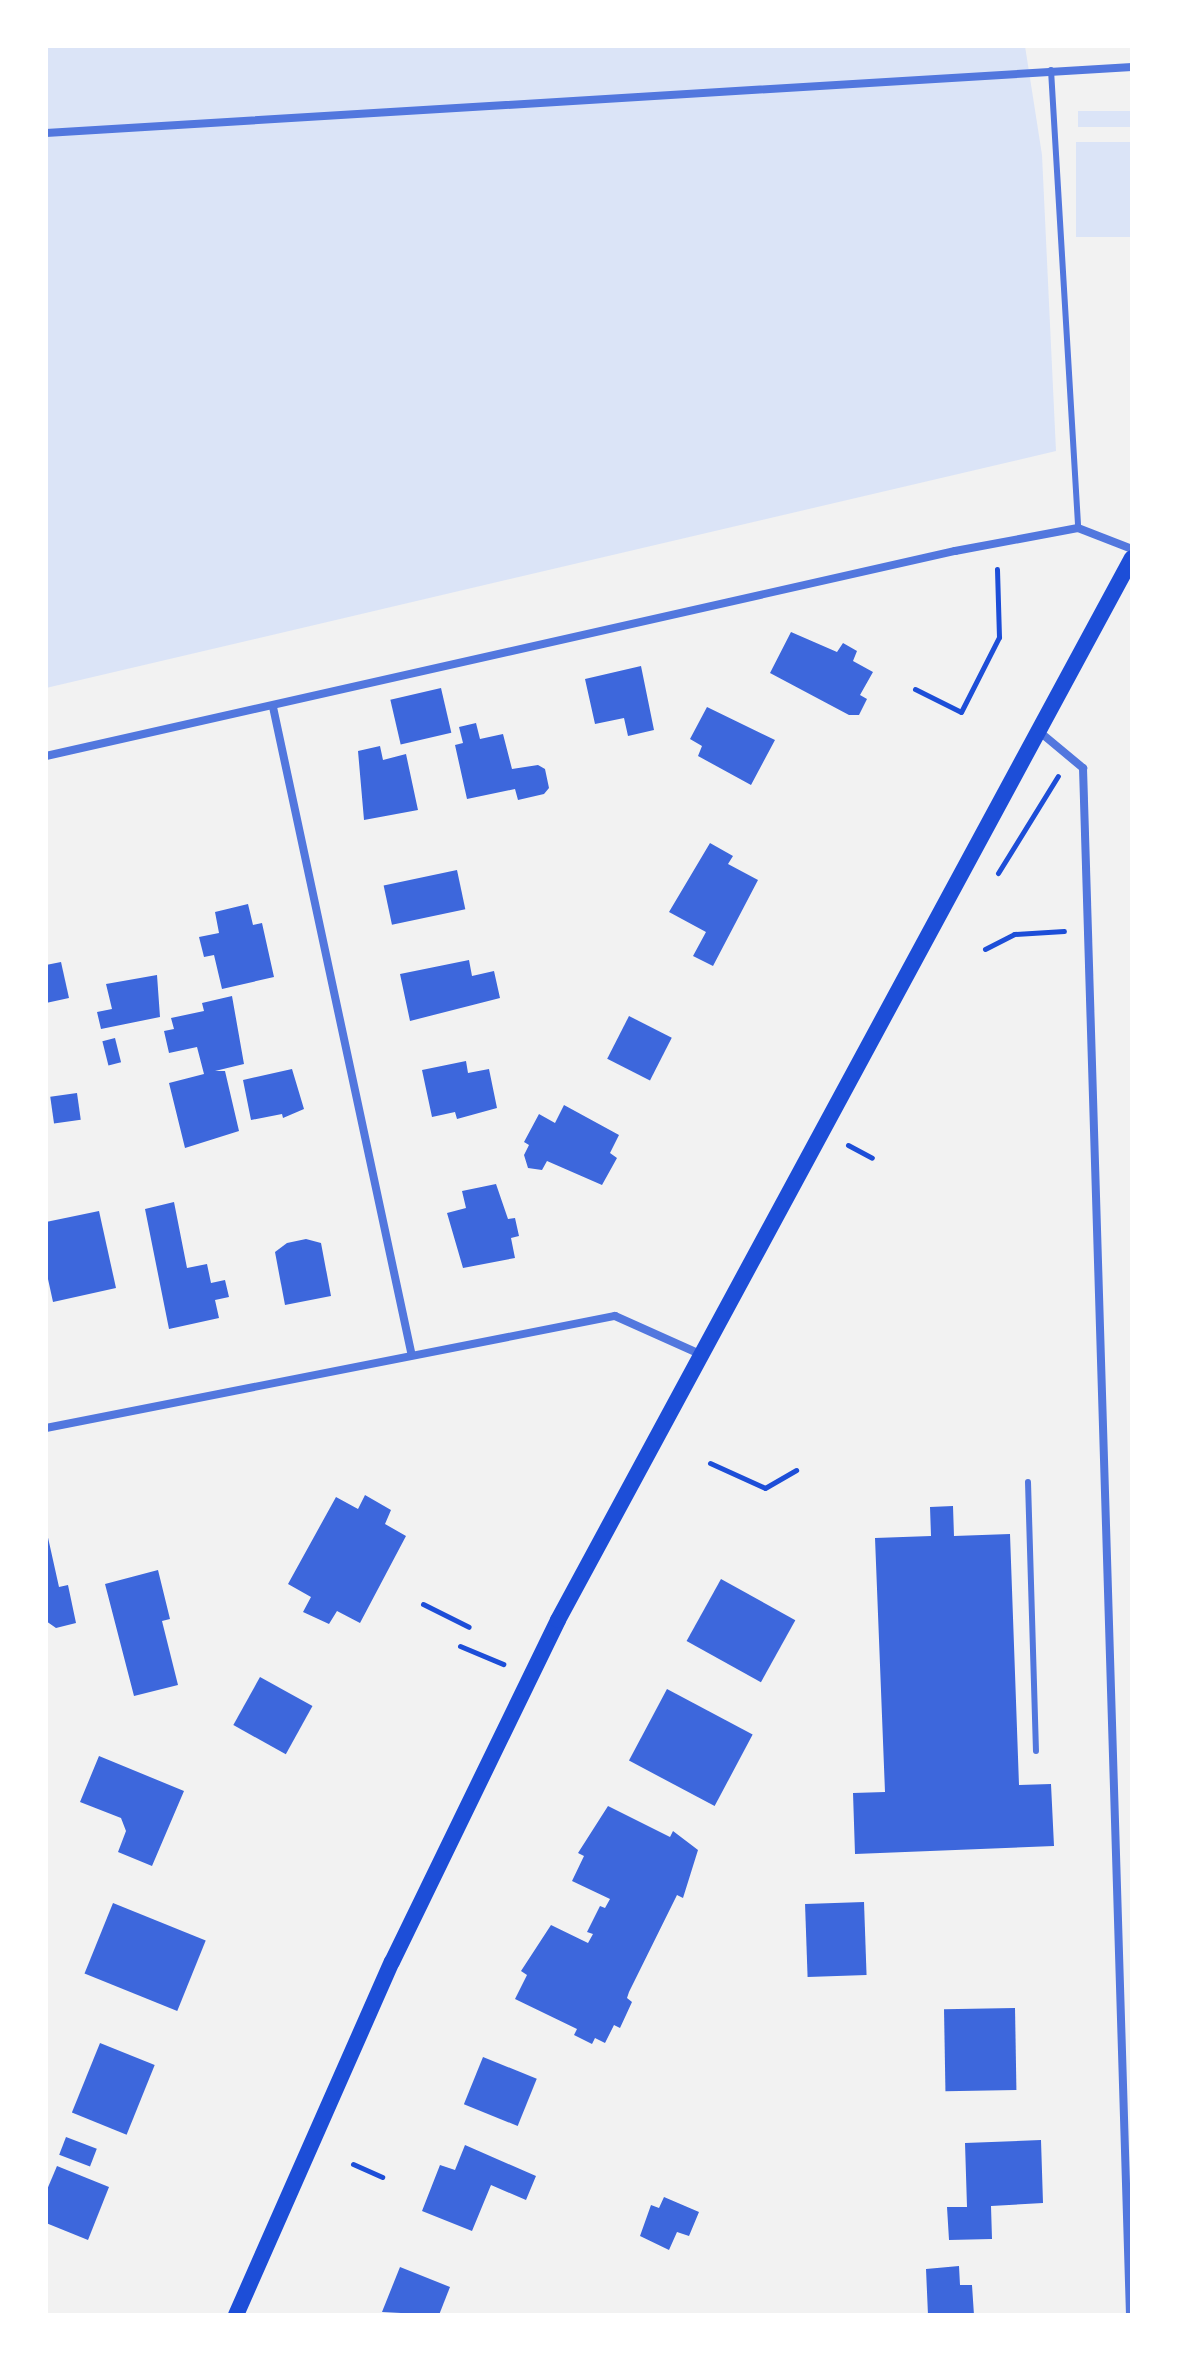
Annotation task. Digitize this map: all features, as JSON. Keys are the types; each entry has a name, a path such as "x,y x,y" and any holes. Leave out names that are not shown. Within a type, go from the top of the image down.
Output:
{"main road":[{"path":"236,2315 480,1774 700,1354 1041,733 1132,558"}],"street":[{"path":"46,133 1132,67"},
{"path":"46,756 1078,528 1132,549"},
{"path":"273,707 411,1352"},
{"path":"1041,733 1083,768 1130,2315"},
{"path":"46,1428 411,1352 615,1316 700,1354"}],"lane":[{"path":"1051,70 1078,528"},
{"path":"1028,1482 1036,1751"}],"path":[{"path":"915,689 961,712 999,637 995,544"},
{"path":"992,879 1008,863 1070,757"},
{"path":"985,949 1014,934 1088,930"},
{"path":"844,1142 872,1158"},
{"path":"710,1463 765,1488 796,1470"},
{"path":"423,1604 469,1627"},
{"path":"460,1646 501,1668 507,1658"},
{"path":"353,2164 382,2177"}],"shaded area":[{"path":"46,46 1025,46 1042,155 1056,451 46,688"},
{"path":"1078,111 1132,111 1132,127 1078,127"},
{"path":"1076,142 1132,142 1132,237 1076,237"}],"building":[{"path":"791,632 837,652 843,643 857,651 853,661 873,672 860,695 867,699 859,715 849,715 770,673"},
{"path":"641,666 654,730 628,736 624,718 595,724 585,679"},
{"path":"441,688 451,733 401,745 390,700"},
{"path":"707,707 775,740 751,785 698,756 702,746 690,739"},
{"path":"476,723 480,739 503,734 512,769 538,765 545,769 549,788 544,794 518,800 515,789 467,799 455,745 463,743 459,727"},
{"path":"380,746 383,760 406,754 418,810 364,820 358,751"},
{"path":"710,843 733,856 728,864 758,880 713,966 693,956 706,932 669,912"},
{"path":"457,870 465,909 392,925 384,886"},
{"path":"248,904 253,925 262,923 274,977 222,989 214,955 204,957 199,937 219,933 215,912"},
{"path":"469,960 472,976 494,971 500,998 410,1021 400,974"},
{"path":"61,962 69,998 46,1003 46,965"},
{"path":"157,975 160,1017 101,1029 97,1012 112,1009 106,984"},
{"path":"232,996 244,1064 215,1071 225,1071 239,1131 185,1148 169,1083 204,1074 197,1047 169,1053 164,1031 174,1029 171,1018 204,1011 202,1003"},
{"path":"629,1016 672,1038 650,1081 607,1059"},
{"path":"115,1038 121,1062 108,1065 102,1041"},
{"path":"466,1061 468,1073 489,1069 497,1108 457,1119 455,1112 432,1117 422,1070"},
{"path":"292,1069 304,1109 283,1118 282,1114 251,1120 243,1080"},
{"path":"77,1093 81,1120 54,1123 50,1097"},
{"path":"564,1105 619,1135 610,1153 617,1158 602,1185 547,1161 542,1170 528,1168 524,1155 529,1145 524,1142 539,1114 555,1123"},
{"path":"496,1184 508,1219 515,1218 519,1236 511,1238 515,1258 463,1268 447,1213 466,1208 462,1191"},
{"path":"174,1202 187,1268 207,1264 211,1283 225,1280 229,1297 215,1300 219,1318 169,1329 145,1209"},
{"path":"99,1211 116,1288 53,1302 46,1270 46,1222"},
{"path":"306,1239 321,1243 331,1296 285,1305 275,1252 287,1243"},
{"path":"365,1495 391,1510 385,1524 406,1536 360,1623 337,1611 329,1624 303,1612 311,1597 288,1584 336,1497 358,1509"},
{"path":"953,1506 954,1536 1010,1534 1019,1785 1051,1784 1054,1846 855,1854 853,1793 885,1792 875,1538 931,1536 930,1507"},
{"path":"47,1533 59,1587 68,1585 76,1623 56,1628 46,1621"},
{"path":"158,1570 170,1619 162,1621 178,1685 134,1696 105,1584"},
{"path":"721,1579 795,1620 761,1682 687,1641"},
{"path":"260,1677 312,1706 286,1754 233,1725"},
{"path":"667,1689 753,1735 715,1806 629,1761"},
{"path":"99,1756 184,1791 152,1866 118,1852 126,1831 121,1818 80,1802"},
{"path":"608,1806 670,1837 673,1831 698,1850 683,1898 677,1895 629,1992 627,1998 632,2002 620,2028 614,2025 605,2043 595,2038 592,2044 574,2035 577,2029 515,1999 527,1975 521,1971 551,1925 588,1943 593,1934 587,1932 600,1906 605,1908 610,1899 572,1881 584,1856 578,1853"},
{"path":"864,1902 867,1975 808,1977 805,1904"},
{"path":"113,1903 206,1940 177,2011 85,1973"},
{"path":"1015,2008 1016,2090 945,2091 944,2009"},
{"path":"100,2043 155,2065 127,2135 72,2113"},
{"path":"483,2057 537,2079 518,2126 464,2104"},
{"path":"66,2137 97,2149 90,2167 59,2155"},
{"path":"1041,2140 1043,2203 991,2206 992,2239 949,2240 947,2207 967,2207 965,2143"},
{"path":"465,2145 536,2176 526,2200 491,2185 472,2231 422,2211 440,2165 455,2170"},
{"path":"57,2166 109,2187 88,2240 46,2223 46,2192"},
{"path":"664,2197 699,2212 689,2236 677,2232 669,2250 640,2236 651,2205 659,2208"},
{"path":"959,2266 960,2285 972,2285 974,2315 928,2315 926,2269"},
{"path":"400,2267 450,2287 439,2315 382,2312"}]}
